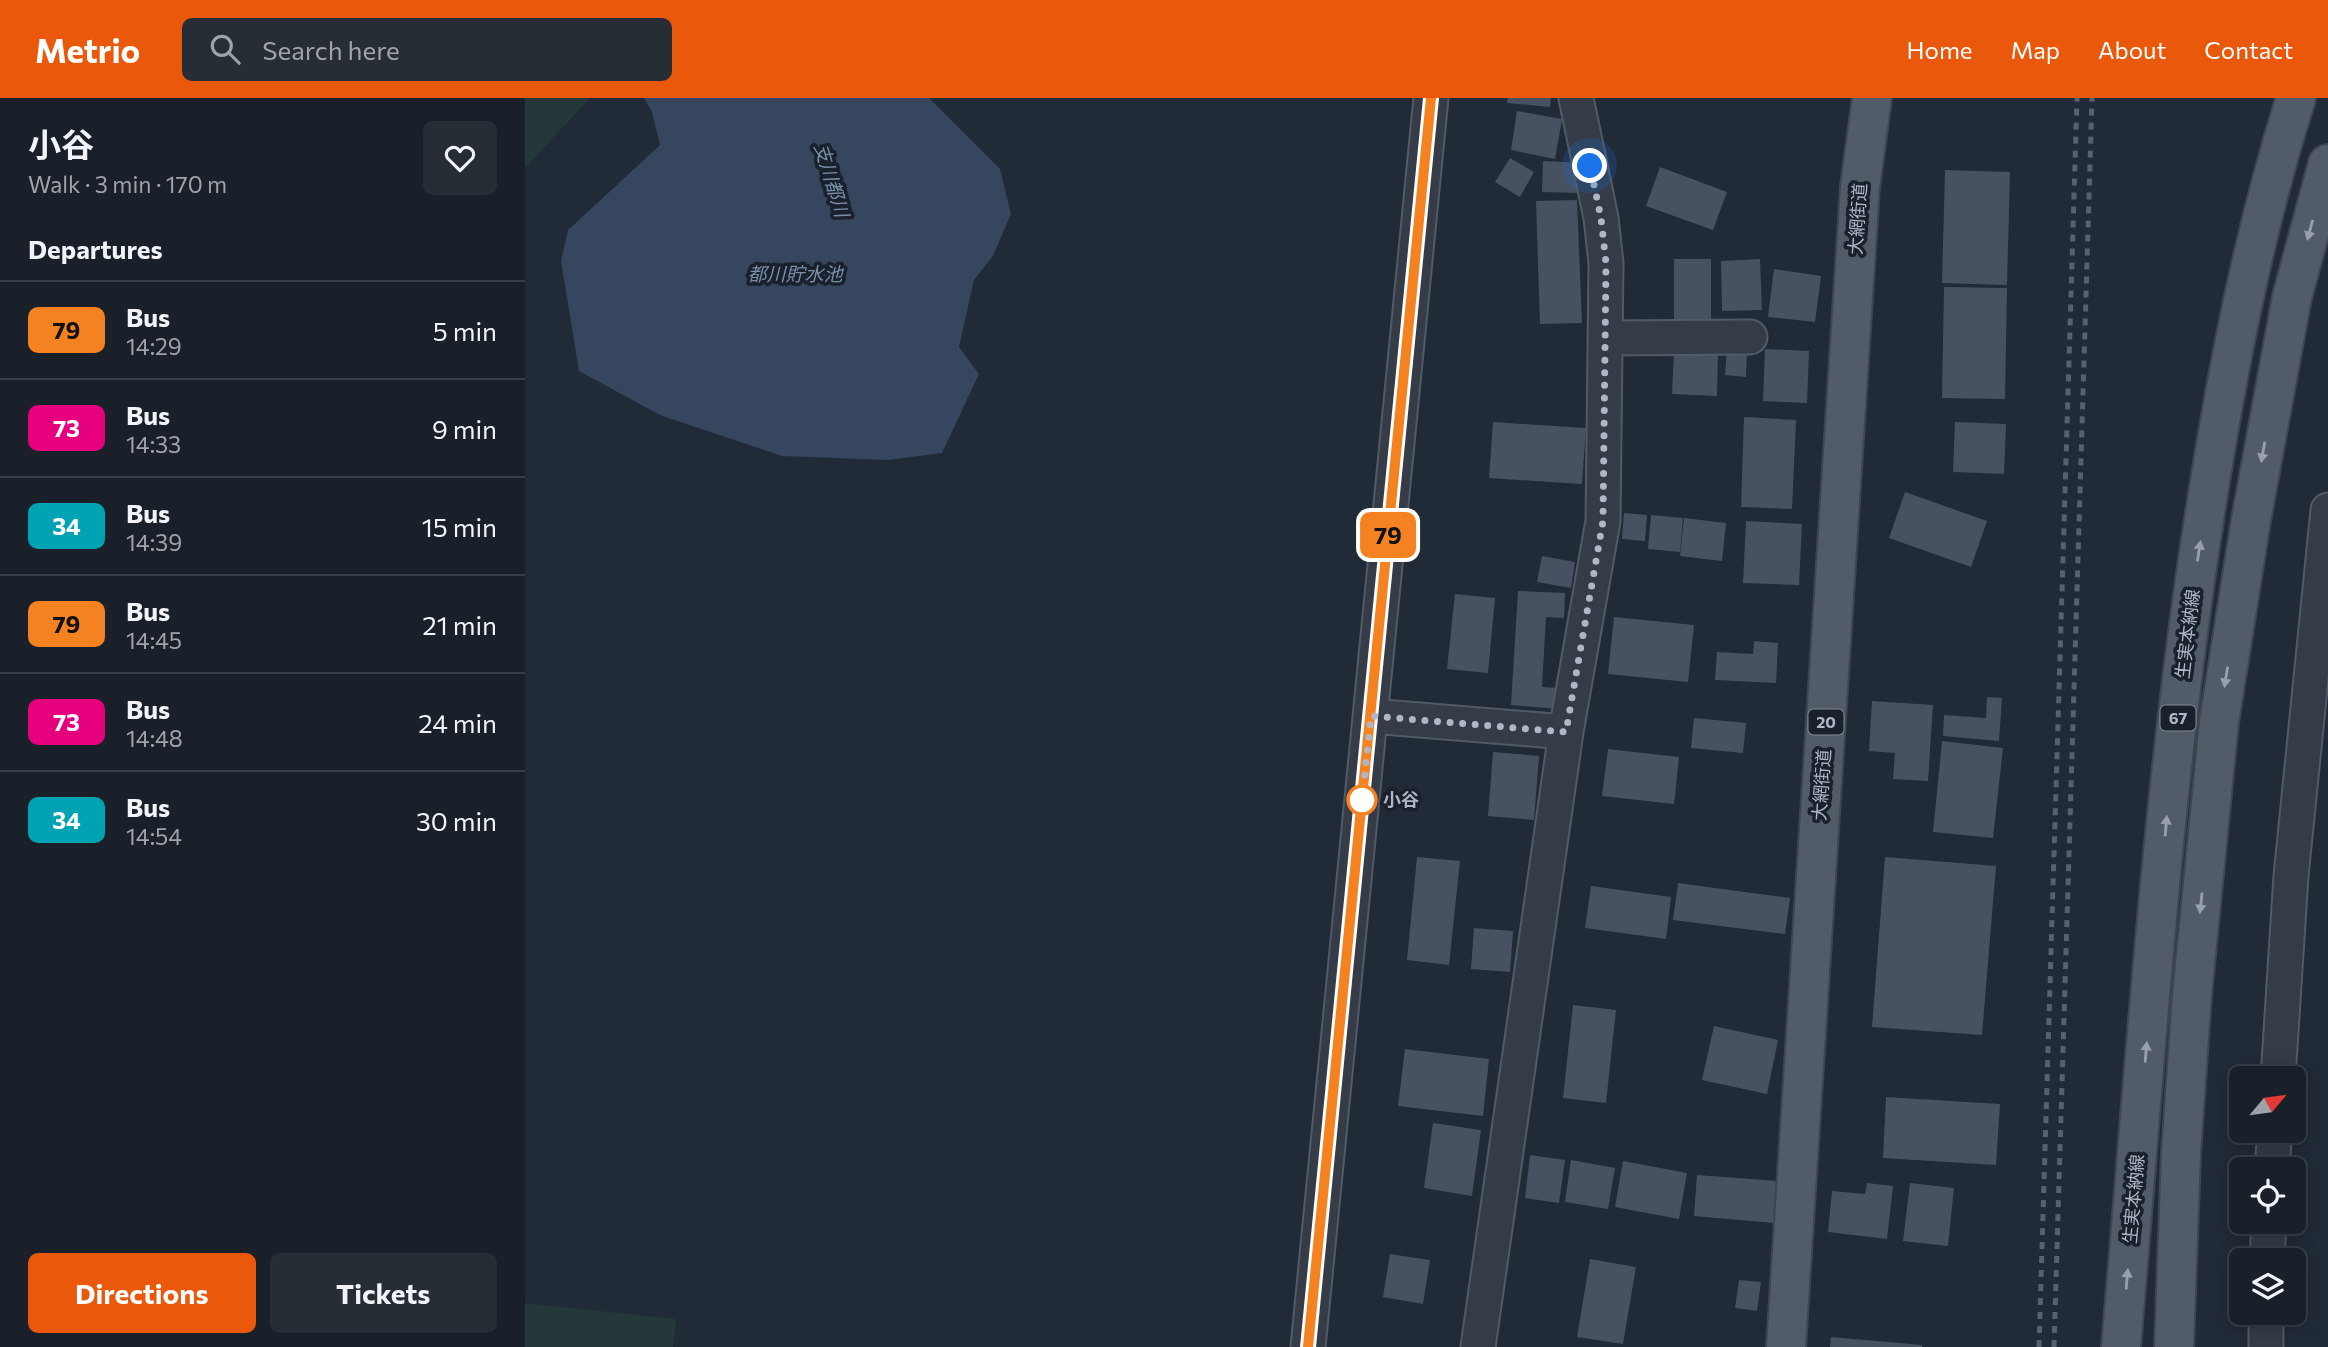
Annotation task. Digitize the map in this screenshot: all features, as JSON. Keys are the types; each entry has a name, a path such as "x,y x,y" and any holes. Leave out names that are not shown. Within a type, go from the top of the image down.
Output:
{"main road":[{"name":"大網街道","path":"1786,1347 1860,187 1872,98"},
{"name":"生実本納線","path":"2122,1347 2157,923 2189,617 2227,375 2274,167 2296,98"},
{"name":"67","path":"2174,1347 2181,1153 2192,995 2219,722 2251,520 2292,297 2328,164"}],"street":[{"path":"1308,1347 1431,98"},
{"path":"1478,1347 1566,732 1603,521 1606,263 1601,218 1576,98"},
{"path":"1605,338 1750,337"},
{"path":"2279,1066 2291,876 2328,510"},
{"path":"1371,716 1566,732"},
{"path":"2266,1325 2266,1347"}],"shaded area":[{"path":"525,98 590,98 525,168"},
{"path":"525,1303 676,1319 673,1347 525,1347"}],"water":[{"name":"都川貯水池","path":"644,98 929,98 1000,169 1011,214 993,256 974,280 959,347 979,374 942,453 888,460 782,456 660,415 579,371 561,261 568,230 660,145 652,112"}],"building":[{"path":"1508,98 1551,98 1550,107 1507,103"},
{"path":"1517,111 1562,119 1555,159 1511,150"},
{"path":"1510,158 1534,172 1520,197 1495,182"},
{"path":"1543,161 1581,163 1580,193 1542,192"},
{"path":"1660,167 1727,192 1713,230 1646,206"},
{"path":"1945,170 2010,172 2007,285 1942,283"},
{"path":"1577,200 1582,323 1540,324 1536,201"},
{"path":"1674,259 1711,259 1711,323 1674,323"},
{"path":"1760,259 1762,310 1722,311 1721,261"},
{"path":"1774,269 1821,276 1815,322 1768,317"},
{"path":"1944,287 2007,288 2005,399 1942,398"},
{"path":"1727,347 1747,348 1746,377 1725,375"},
{"path":"1765,349 1809,351 1807,403 1763,401"},
{"path":"1674,351 1718,353 1717,396 1672,394"},
{"path":"1744,417 1796,420 1792,509 1741,507"},
{"path":"1493,422 1586,428 1582,484 1489,478"},
{"path":"1955,422 2006,424 2004,474 1953,472"},
{"path":"1905,492 1987,521 1971,567 1889,538"},
{"path":"1624,513 1647,515 1645,541 1622,539"},
{"path":"1651,515 1683,518 1680,552 1648,549"},
{"path":"1684,518 1726,523 1722,561 1680,556"},
{"path":"1746,521 1802,524 1799,585 1743,583"},
{"path":"1542,556 1575,562 1571,588 1537,582"},
{"path":"1518,591 1565,593 1564,618 1546,617 1542,687 1559,688 1558,709 1511,705"},
{"path":"1455,594 1495,598 1488,673 1447,669"},
{"path":"1614,617 1694,625 1688,682 1608,674"},
{"path":"1754,641 1778,643 1776,683 1715,680 1717,652 1753,654"},
{"path":"1987,697 2002,698 1999,741 1943,736 1944,715 1986,718"},
{"path":"1872,701 1933,705 1928,781 1893,779 1895,753 1869,751"},
{"path":"1694,718 1746,723 1743,753 1691,748"},
{"path":"1942,741 2003,748 1993,838 1933,832"},
{"path":"1608,749 1679,757 1674,804 1602,796"},
{"path":"1493,752 1539,756 1534,820 1488,816"},
{"path":"1417,857 1460,861 1449,965 1407,960"},
{"path":"1885,857 1996,866 1982,1035 1872,1027"},
{"path":"1678,883 1790,898 1785,934 1673,920"},
{"path":"1591,886 1671,897 1666,939 1585,928"},
{"path":"1474,928 1513,931 1510,972 1471,969"},
{"path":"1573,1005 1616,1010 1606,1103 1563,1098"},
{"path":"1714,1026 1778,1040 1767,1094 1702,1080"},
{"path":"1405,1049 1489,1059 1483,1116 1398,1106"},
{"path":"1886,1097 2000,1104 1996,1165 1883,1158"},
{"path":"1433,1123 1481,1130 1472,1196 1424,1188"},
{"path":"1530,1155 1565,1160 1559,1203 1525,1198"},
{"path":"1571,1160 1615,1168 1608,1209 1565,1202"},
{"path":"1623,1161 1687,1173 1679,1219 1615,1207"},
{"path":"1697,1175 1778,1181 1774,1223 1694,1216"},
{"path":"1867,1183 1893,1186 1887,1239 1828,1232 1832,1191 1865,1194"},
{"path":"1910,1183 1954,1188 1948,1246 1903,1241"},
{"path":"1390,1254 1430,1260 1423,1304 1383,1297"},
{"path":"1590,1259 1636,1267 1623,1344 1577,1337"},
{"path":"1739,1280 1761,1282 1757,1311 1735,1308"},
{"path":"1831,1337 1922,1345 1922,1347 1830,1347"}],"railway":[{"path":"2039,1347 2077,98"},
{"path":"2054,1347 2092,98"}],"bus line":[{"name":"79","path":"1308,1347 1431,98"}],"place":[{"name":"小谷","path":"1362,800"}],"route":[{"path":"1362,800 1371,716 1566,732 1603,521 1606,263 1601,218 1590,166"}],"water label":[{"name":"支川都川","path":"832,180"}]}
